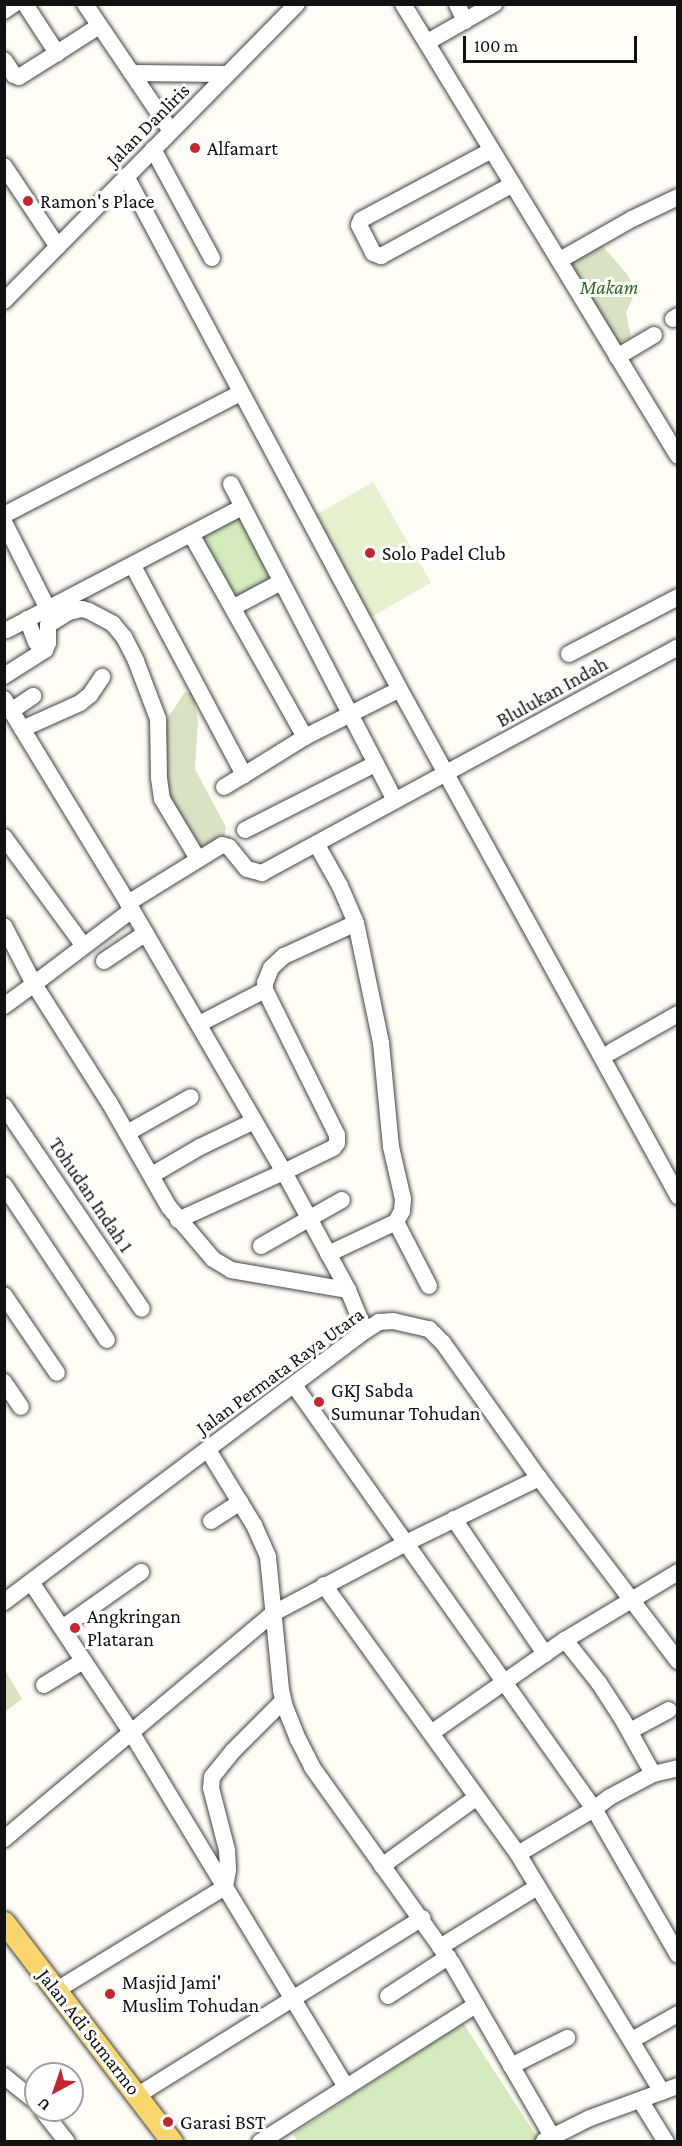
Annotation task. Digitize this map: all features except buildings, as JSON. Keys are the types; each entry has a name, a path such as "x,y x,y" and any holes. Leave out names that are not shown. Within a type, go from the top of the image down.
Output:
{"main road":[{"name":"Jalan Adi Sumarmo","path":"7,1933 57,1990 172,2142"}],"street":[{"path":"4,11 15,4"},
{"path":"25,4 57,53"},
{"path":"85,4 171,131"},
{"name":"Jalan Danliris","path":"4,301 297,4"},
{"path":"403,4 490,151 560,260 678,456"},
{"path":"457,4 465,21"},
{"path":"431,40 494,4"},
{"path":"4,60 14,75 19,77 99,26"},
{"path":"132,73 227,74"},
{"path":"153,149 212,258"},
{"path":"490,151 361,220 359,225 373,253 381,256 513,184"},
{"path":"4,166 58,247"},
{"path":"126,176 240,393 678,1196"},
{"path":"560,260 632,219 678,197"},
{"path":"617,357 654,336"},
{"path":"4,515 240,393"},
{"path":"231,484 392,795"},
{"path":"7,630 242,507"},
{"path":"4,522 48,609"},
{"path":"191,534 305,737"},
{"path":"133,566 244,775"},
{"path":"234,607 281,582"},
{"path":"569,654 678,597"},
{"path":"4,676 45,651 48,643 48,625 69,612 82,609 99,615 113,624 124,637 155,707 159,727 159,778 162,800 198,859 130,906 4,1006"},
{"path":"27,620 36,642"},
{"name":"Blulukan Indah","path":"198,859 226,844 247,869 262,873 678,648"},
{"path":"22,729 80,704 90,695 102,677"},
{"path":"224,787 305,737 394,692"},
{"path":"33,696 6,703 130,906 284,1172 349,1293 365,1331"},
{"path":"245,830 375,764"},
{"path":"4,837 11,857 83,945"},
{"path":"317,844 344,894 356,923 380,1035 391,1146 402,1189 403,1205 396,1222 327,1254"},
{"path":"178,1220 333,1148 338,1137 265,990 268,973 279,959 356,923"},
{"path":"4,926 34,984 178,1220 213,1258 231,1270 349,1293"},
{"path":"104,961 146,933"},
{"path":"199,1024 265,990"},
{"path":"611,1052 678,1014"},
{"path":"127,1133 191,1097"},
{"name":"Tohudan Indah 1","path":"4,1106 142,1309"},
{"path":"152,1175 201,1146 254,1121"},
{"path":"4,1185 107,1340"},
{"path":"261,1246 342,1200"},
{"path":"396,1222 429,1286"},
{"path":"4,1295 57,1373"},
{"name":"Jalan Permata Raya Utara","path":"4,1602 365,1331 379,1322 393,1321 429,1329 456,1360 539,1478 677,1662"},
{"path":"4,1382 21,1407"},
{"path":"294,1385 594,1809 678,1955"},
{"path":"208,1450 254,1525 268,1557 284,1701 298,1739 312,1767 422,1918 444,1952 512,2066 548,2139 598,2114 678,2086"},
{"path":"4,1839 273,1614 406,1542 539,1478"},
{"path":"211,1521 240,1502"},
{"path":"454,1519 545,1654"},
{"path":"62,1628 141,1572"},
{"path":"431,1733 630,1598 678,1572"},
{"path":"31,1582 131,1732 346,2087"},
{"path":"324,1585 518,1854 662,2092"},
{"path":"566,1640 599,1683 630,1731 653,1774"},
{"path":"44,1684 83,1661"},
{"path":"57,1990 225,1887 228,1870 227,1850 211,1788 212,1777 233,1751 284,1701"},
{"path":"630,1731 669,1710"},
{"path":"518,1854 594,1809 609,1797 653,1774 678,1768"},
{"path":"382,1866 477,1797"},
{"path":"388,1996 444,1952 529,1892"},
{"path":"138,2095 422,1918"},
{"path":"260,2142 476,2005"},
{"path":"632,2040 678,2014"},
{"path":"512,2066 567,2038"},
{"path":"4,2076 24,2092"},
{"path":"640,2100 666,2142"},
{"path":"51,2122 67,2142"}],"green space":[{"name":"Makam","path":"601,244 627,274 636,291 626,313 631,337 618,343 569,265 570,261"},
{"name":"Solo Padel Club","path":"373,482 431,582 366,620 308,520"},
{"path":"241,512 276,581 231,604 196,535"},
{"path":"185,692 193,693 198,721 195,769 226,827 223,842 204,854 168,802 163,764 167,719"},
{"path":"5,1670 22,1699 4,1712"},
{"path":"463,2023 539,2140 298,2142 293,2134"}],"place":[{"name":"Alfamart","path":"195,148"},
{"name":"Ramon's Place","path":"28,201"},
{"name":"Solo Padel Club","path":"370,553"},
{"name":"GKJ Sabda Sumunar Tohudan","path":"319,1402"},
{"name":"Angkringan Plataran","path":"75,1628"},
{"name":"Masjid Jami' Muslim Tohudan","path":"110,1994"},
{"name":"Garasi BST","path":"168,2122"}]}
